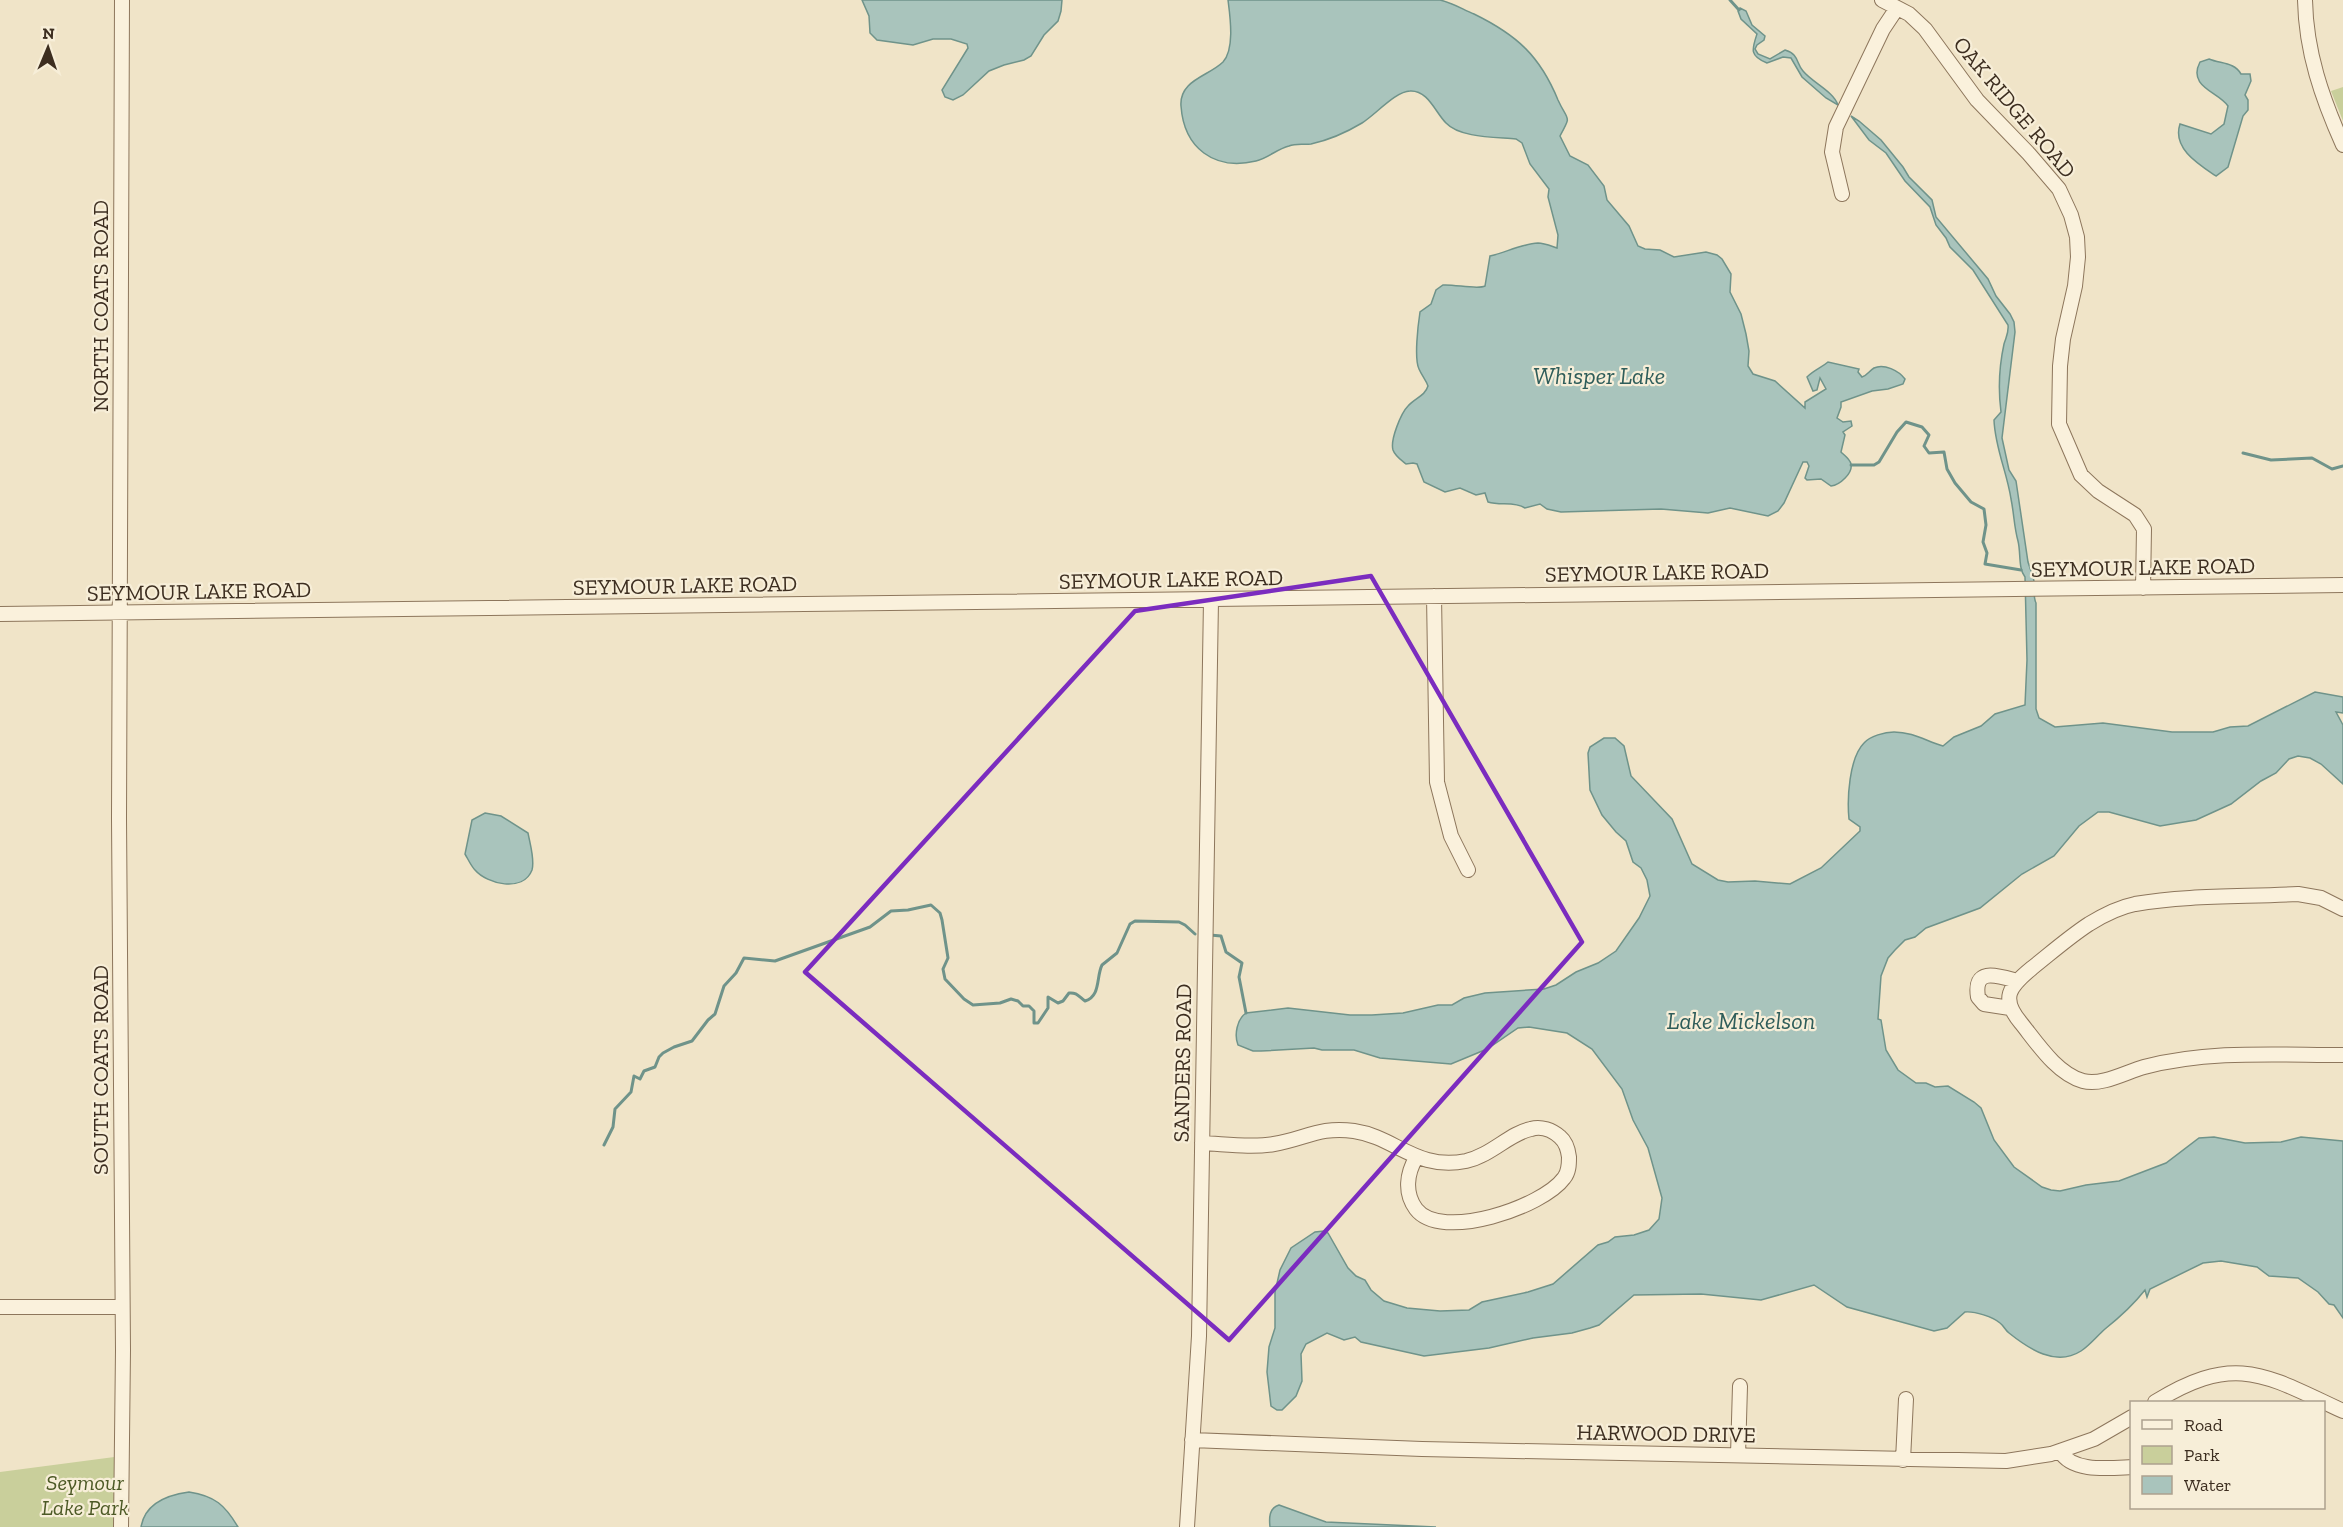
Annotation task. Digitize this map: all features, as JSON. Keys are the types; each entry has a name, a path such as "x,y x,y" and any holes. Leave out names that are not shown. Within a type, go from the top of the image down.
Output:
{"street":[{"name":"NORTH COATS ROAD","path":"121,613 122,0"},
{"name":"OAK RIDGE ROAD","path":"1882,0 1909,14 1924,29 1977,100 2059,189 2071,215 2077,237 2078,257 2075,286 2063,339 2059,424 2081,475 2098,491 2135,515 2144,529 2143,588"},
{"path":"2305,0 2313,68 2343,145"},
{"path":"1842,194 1832,152 1836,127 1883,29 1897,8"},
{"name":"SEYMOUR LAKE ROAD","path":"0,614 2343,585"},
{"path":"1434,596 1437,782 1451,836 1468,870"},
{"name":"SANDERS ROAD","path":"1187,1527 1199,1336 1211,600"},
{"name":"SOUTH COATS ROAD","path":"121,613 121,1527"},
{"path":"2343,909 2320,898 2298,894 2134,904 2090,923 2017,981 2010,991 2008,1002 2030,1035 2062,1069 2072,1077 2092,1082 2169,1061 2208,1056 2343,1055"},
{"path":"2010,1008 1984,1004 1978,997 1979,982 1984,976 1992,975 2017,981"},
{"path":"1202,1143 1271,1144 1290,1141 1312,1132 1337,1129 1357,1131 1374,1137 1416,1158 1449,1162 1466,1161 1498,1147 1523,1130 1536,1128 1554,1131 1565,1141 1569,1151 1569,1166 1565,1177 1552,1191 1527,1206 1504,1214 1447,1223 1435,1221 1420,1214 1414,1206 1409,1192 1408,1178 1410,1168 1416,1158"},
{"path":"0,1307 122,1307"},
{"path":"2157,1401 2181,1386 2202,1377 2225,1374 2264,1376 2322,1401"},
{"path":"1738,1455 1740,1386"},
{"path":"1903,1460 1906,1399"},
{"path":"2325,1402 2343,1411"},
{"name":"HARWOOD DRIVE","path":"1192,1440 1422,1449 2006,1461 2060,1451 2094,1439 2130,1418"},
{"path":"2060,1451 2064,1458 2080,1466 2130,1467"}],"highlighted area":[{"path":"1371,576 1582,942 1229,1340 805,972 1135,611"}],"green space":[{"path":"2343,87 2343,121 2331,91"},
{"name":"Seymour Lake Park","path":"122,1456 121,1527 0,1527 0,1472"}],"water":[{"path":"862,0 1062,0 1058,21 1044,35 1031,56 989,71 963,95 953,100 945,97 942,90 968,48 967,44 951,39 933,39 913,45 877,40 870,33 869,16"},
{"name":"Whisper Lake","path":"1228,0 1440,0 1474,14 1515,39 1535,59 1566,115 1567,121 1560,136 1570,156 1588,165 1604,186 1607,200 1629,226 1638,246 1660,250 1674,257 1706,252 1722,259 1731,274 1730,292 1741,314 1749,351 1748,366 1753,374 1775,381 1805,408 1805,402 1826,389 1820,378 1817,390 1813,391 1807,377 1828,362 1859,369 1858,372 1862,377 1874,368 1887,367 1905,379 1903,384 1872,391 1841,402 1837,418 1843,422 1851,421 1852,426 1843,432 1845,435 1841,452 1851,464 1848,475 1831,486 1821,479 1807,480 1805,478 1809,466 1807,462 1803,462 1784,503 1778,511 1768,516 1730,508 1708,513 1661,509 1561,512 1547,509 1540,504 1525,508 1488,502 1485,493 1476,495 1460,488 1445,492 1424,482 1417,464 1406,464 1398,458 1392,446 1405,409 1425,392 1428,386 1419,369 1417,358 1420,312 1431,304 1436,290 1443,285 1485,286 1490,256 1538,243 1557,248 1558,235 1548,197 1549,189 1530,164 1522,143 1516,139 1460,132 1446,123 1431,102 1422,94 1410,91 1398,95 1350,130 1311,144 1292,145 1256,161 1227,163 1204,153 1188,134 1183,121 1182,97 1190,84 1217,67 1227,56 1231,32"},
{"path":"1740,8 1746,11 1752,25 1765,36 1755,49 1758,54 1770,59 1785,50 1790,52 1795,56 1803,71 1832,95 1838,105 1826,98 1802,77 1791,58 1783,57 1767,63 1757,58 1753,48 1757,34 1741,19 1738,11"},
{"path":"2209,59 2231,65 2241,74 2250,74 2251,81 2245,95 2248,100 2248,110 2243,116 2228,167 2216,176 2188,154 2180,141 2179,133 2180,124 2211,134 2224,124 2228,106 2206,88 2198,77 2197,70 2200,62"},
{"name":"Lake Mickelson","path":"1851,116 1881,140 1909,177 1932,200 1936,217 1988,279 1996,296 2014,322 2015,332 2002,438 2009,470 2016,481 2028,562 2031,571 2036,573 2033,577 2036,603 2036,709 2039,718 2055,727 2103,723 2172,732 2213,732 2230,727 2248,726 2315,692 2343,697 2343,713 2336,712 2343,725 2343,784 2321,764 2310,758 2298,756 2289,759 2276,773 2261,781 2231,804 2196,820 2160,826 2109,812 2098,812 2079,826 2054,856 2022,874 1980,908 1926,928 1915,937 1905,940 1888,958 1881,976 1878,1019 1881,1020 1886,1050 1898,1070 1916,1083 1926,1083 1935,1087 1948,1086 1974,1102 1981,1108 1994,1140 2014,1167 2042,1187 2051,1190 2060,1191 2119,1181 2166,1163 2199,1138 2214,1137 2245,1143 2281,1142 2301,1137 2343,1141 2343,1318 2334,1305 2329,1304 2318,1292 2298,1278 2269,1276 2257,1267 2221,1261 2203,1263 2150,1289 2147,1297 2145,1290 2084,1349 2062,1357 2053,1357 2034,1350 2009,1333 1997,1321 1974,1312 1965,1312 1947,1328 1934,1331 1847,1307 1814,1285 1761,1300 1701,1294 1634,1295 1599,1325 1572,1333 1533,1338 1489,1348 1424,1356 1361,1342 1355,1337 1344,1340 1327,1333 1306,1344 1301,1354 1302,1381 1296,1396 1282,1410 1277,1410 1271,1406 1267,1372 1269,1347 1275,1328 1275,1292 1280,1270 1291,1248 1315,1232 1328,1233 1348,1268 1356,1276 1365,1280 1371,1290 1384,1301 1407,1308 1440,1311 1469,1310 1482,1302 1553,1284 1598,1245 1615,1237 1634,1235 1649,1230 1659,1219 1662,1198 1648,1148 1633,1120 1622,1089 1592,1049 1567,1033 1529,1027 1518,1028 1487,1049 1451,1064 1380,1058 1354,1050 1314,1048 1253,1051 1238,1045 1236,1037 1240,1019 1246,1013 1288,1008 1350,1015 1372,1015 1403,1013 1438,1005 1452,1005 1464,998 1485,993 1544,989 1598,963 1616,951 1639,918 1650,896 1647,880 1641,868 1633,862 1626,841 1602,815 1590,790 1588,753 1590,747 1604,738 1615,738 1624,746 1631,776 1672,819 1692,864 1718,880 1790,884 1821,868 1860,831 1860,827 1849,819 1848,801 1855,758 1867,741 1874,736 1901,732 1943,746 1954,737 1981,726 1995,714 2025,705 2027,660 2025,577 2021,569 2012,504 1994,420 2001,412 2000,370 2008,325 1973,270 1950,247 1936,225 1930,207 1905,181 1886,153 1869,140"},
{"path":"485,813 501,816 528,833 533,866 521,882 505,884 488,879 475,870 465,854 472,820"},
{"path":"189,1492 213,1499 224,1507 238,1527 141,1527 143,1519 152,1506 165,1498"},
{"path":"1279,1505 1326,1522 1436,1527 1270,1527 1271,1511"}],"waterway":[{"path":"1730,0 1739,10"},
{"path":"1851,465 1874,465 1879,462 1897,432 1906,422 1922,427 1929,435 1924,446 1929,453 1944,452 1947,469 1955,483 1971,502 1984,509 1986,525 1983,542 1987,553 1985,564 2021,570"},
{"path":"2243,453 2271,460 2312,458 2332,469 2343,466"},
{"path":"604,1145 613,1127 615,1109 631,1092 634,1076 640,1079 644,1071 655,1067 663,1053 692,1041 715,1014 724,986 736,973 744,958 775,961 870,927 891,911 931,905 940,913 942,920 948,958 943,969 945,979 973,1005 1000,1003 1011,999 1023,1006 1029,1006 1034,1011 1034,1023 1038,1023 1048,1008 1048,997 1058,1003 1063,1001 1069,993 1076,994 1085,1001 1094,995 1102,965 1117,953 1130,924 1135,921 1179,922 1195,934"},
{"path":"1210,935 1221,936 1226,952 1242,963 1239,977 1246,1013"}]}
